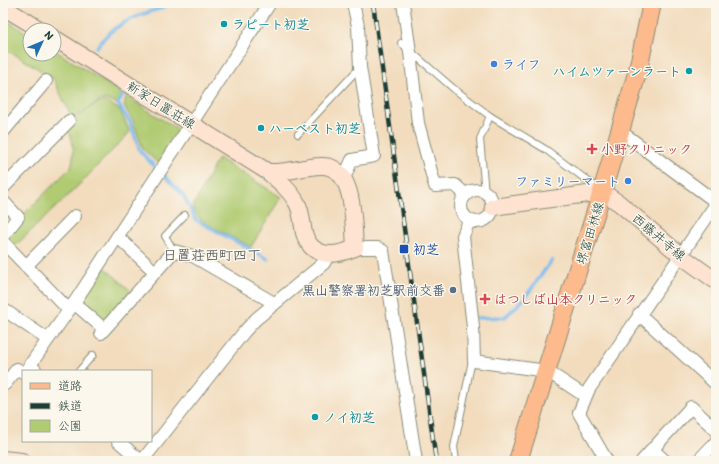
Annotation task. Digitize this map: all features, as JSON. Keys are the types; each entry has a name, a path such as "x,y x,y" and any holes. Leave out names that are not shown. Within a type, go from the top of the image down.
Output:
{"main road":[{"name":"堺富田林線","path":"518,461 620,131 643,51 652,3"}],"street":[{"path":"344,178 352,160 374,156 360,67 358,26 353,3"},
{"path":"403,3 418,123 435,186 455,185 466,195"},
{"path":"3,383 5,384 17,369 29,370 47,339 72,307 192,124 267,4"},
{"path":"3,7 28,22"},
{"name":"新家日置荘線","path":"62,43 268,172 287,188 298,204 305,236 312,246 328,255"},
{"path":"3,132 46,81"},
{"path":"3,188 69,121"},
{"path":"607,461 580,413 585,396 639,314 716,203 620,131"},
{"path":"268,172 284,173 322,166 332,168 344,178 349,188 355,248"},
{"path":"475,190 485,192 491,199 493,208 489,217 485,221 470,221 462,214 461,204 466,195 475,190"},
{"path":"493,208 602,192"},
{"name":"西藤井寺線","path":"602,192 619,203 680,255 716,281"},
{"path":"3,201 18,217 4,243 26,266 72,307 102,331 174,251 192,256 274,303"},
{"path":"26,266 75,216"},
{"path":"470,221 462,236 473,327 474,361 547,371 585,396"},
{"path":"118,237 155,272"},
{"path":"119,442 141,461 244,332 274,303 324,263 328,255 344,253 355,248 378,248 383,251 416,461"},
{"path":"3,309 47,339"},
{"path":"639,314 716,384"},
{"path":"642,461 691,407 716,430"},
{"path":"698,461 716,442"},
{"path":"652,449 665,461"},
{"path":"3,460 22,461"}],"lane":[{"path":"401,43 454,89 490,116 545,149 602,192"},
{"path":"298,134 360,67"},
{"path":"485,192 480,139 490,116"},
{"path":"174,251 165,236 185,215"},
{"path":"80,370 93,355"},
{"path":"456,461 454,447 471,366 474,361"}],"green space":[{"path":"3,18 22,30 22,59 3,50"},
{"path":"62,55 122,93 117,104 105,99 99,101 73,118 53,78 27,62 62,62"},
{"path":"126,96 183,133 161,166 143,149 133,121 124,106"},
{"path":"105,101 120,110 130,132 78,186 14,247 9,242 7,236 24,214 71,167 73,147 67,128 89,108"},
{"path":"218,158 281,197 251,247 205,223 199,218 192,208"},
{"path":"104,267 131,291 105,320 101,320 83,303 82,298"}],"waterway":[{"path":"97,47 110,32 126,22 135,17 163,8"},
{"path":"123,95 118,104 130,122 140,151 156,168"},
{"path":"163,174 183,195 196,220 268,259"},
{"path":"477,318 505,317 524,299 552,260"}],"railway":[{"path":"373,3 436,461"}],"place":[{"name":"ラピート初芝","path":"224,24"},
{"name":"ライフ","path":"494,64"},
{"name":"ハイムツァーンラート","path":"689,71"},
{"name":"ハーベスト初芝","path":"261,128"},
{"name":"小野クリニック","path":"592,149"},
{"name":"ファミリーマート","path":"628,181"},
{"name":"初芝","path":"404,249"},
{"name":"黒山警察署初芝駅前交番","path":"453,290"},
{"name":"はつしば山本クリニック","path":"485,299"},
{"name":"ノイ初芝","path":"315,417"}],"district":[{"name":"日置荘西町四丁","path":"212,255"}]}
